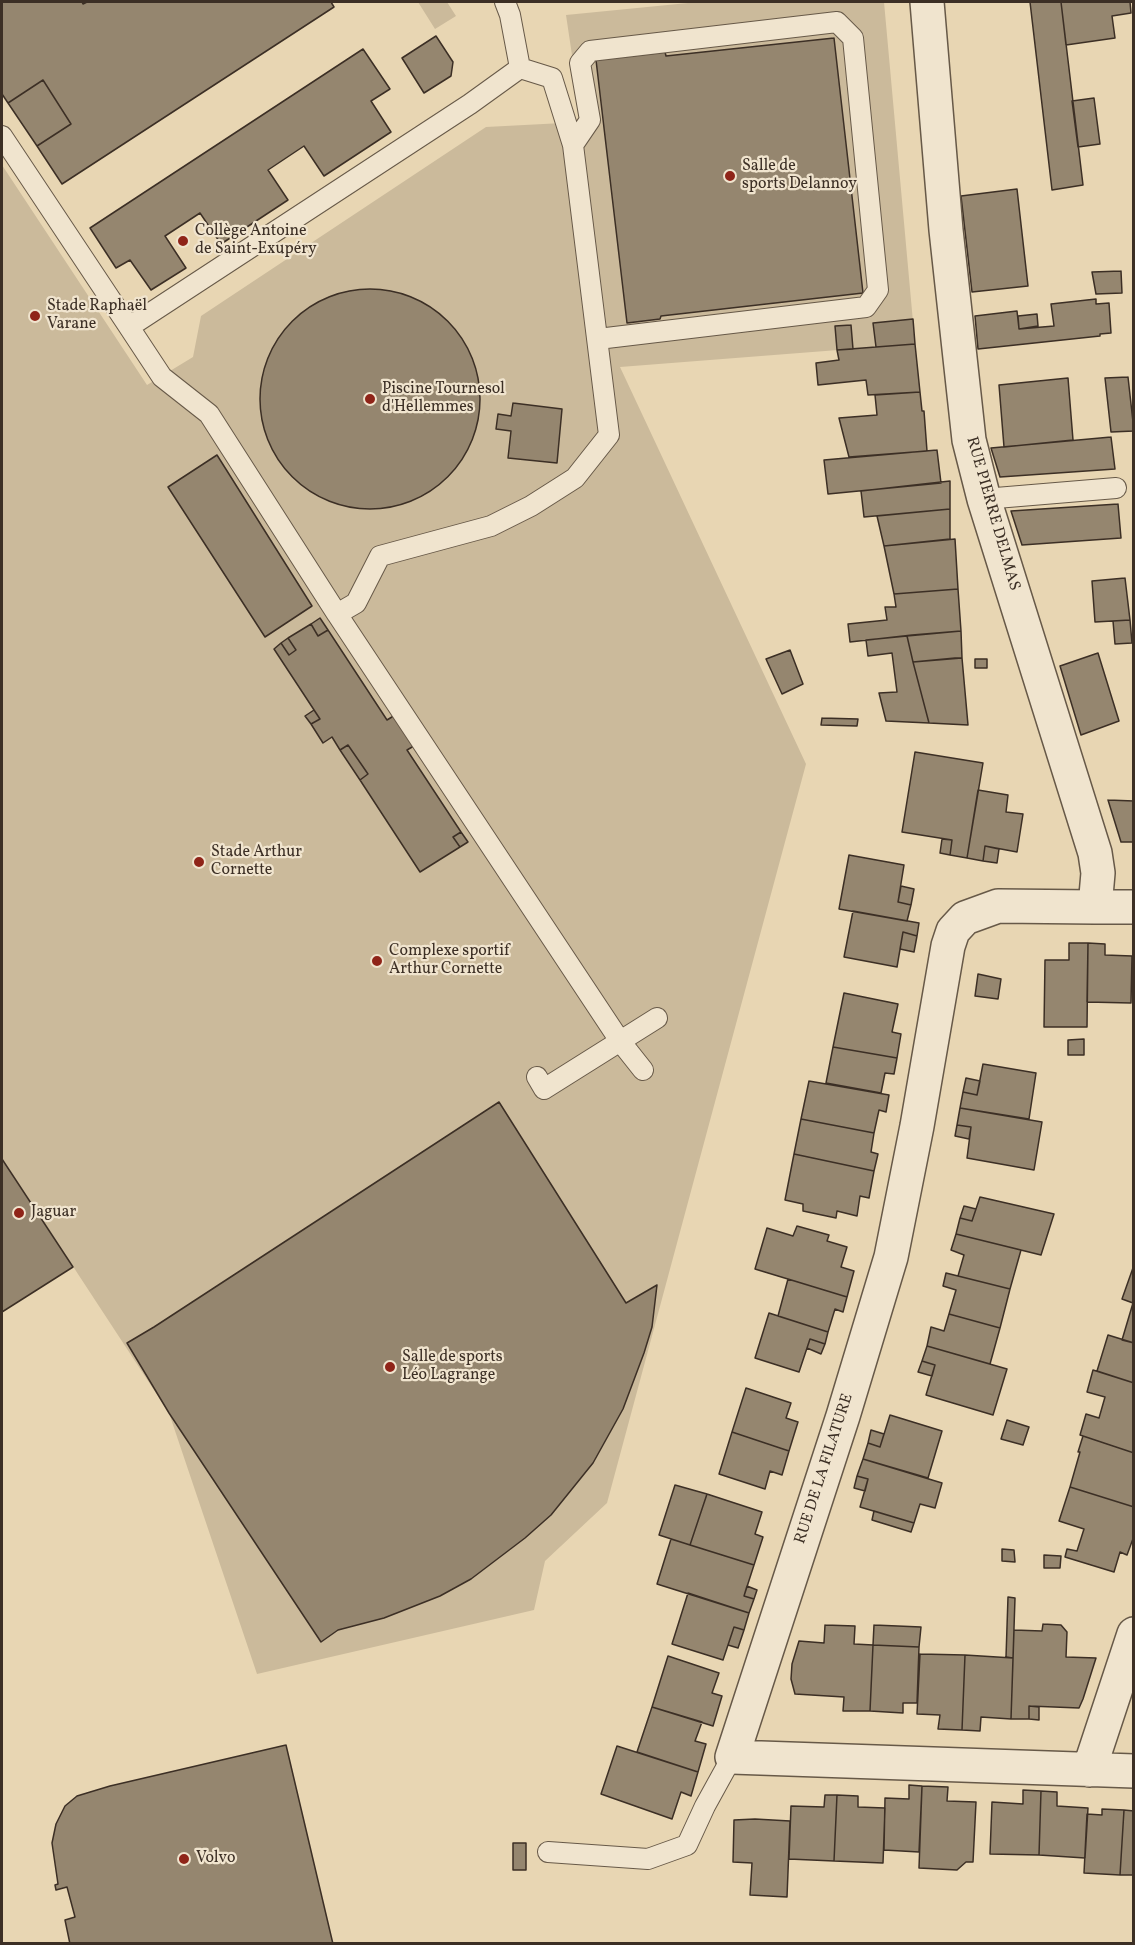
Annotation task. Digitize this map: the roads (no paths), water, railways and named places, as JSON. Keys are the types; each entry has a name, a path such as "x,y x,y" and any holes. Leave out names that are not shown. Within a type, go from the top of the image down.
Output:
{"street":[{"name":"RUE PIERRE DELMAS","path":"927,2 946,230 969,440 984,499 1095,853 1098,873 1095,907"},
{"name":"RUE DE LA FILATURE","path":"732,1757 843,1416 891,1257 919,1115 948,946 953,931 965,918 998,906 1095,907"},
{"path":"1095,907 1134,908"},
{"path":"1089,1770 1134,1634"},
{"path":"732,1757 1134,1771"}],"lane":[{"path":"505,2 510,15 520,68"},
{"path":"573,145 590,120 580,63 590,51 837,22 854,38 878,290 866,307 598,339"},
{"path":"338,614 356,603 380,556 491,526 531,506 575,478 609,435 573,145 552,78 520,68"},
{"path":"129,327 470,104 520,68"},
{"path":"2,136 162,377 209,414 620,1041 643,1071"},
{"path":"984,499 1116,488"},
{"path":"537,1077 544,1089 657,1018"},
{"path":"548,1852 648,1859 687,1845 732,1757"}],"place":[{"name":"Salle de sports Delannoy","path":"730,176"},
{"name":"Collège Antoine de Saint-Exupéry","path":"183,241"},
{"name":"Stade Raphaël Varane","path":"35,316"},
{"name":"Piscine Tournesol d'Hellemmes","path":"370,399"},
{"name":"Stade Arthur Cornette","path":"199,862"},
{"name":"Complexe sportif Arthur Cornette","path":"377,961"},
{"name":"Jaguar","path":"19,1213"},
{"name":"Salle de sports Léo Lagrange","path":"390,1367"},
{"name":"Volvo","path":"184,1859"}]}
